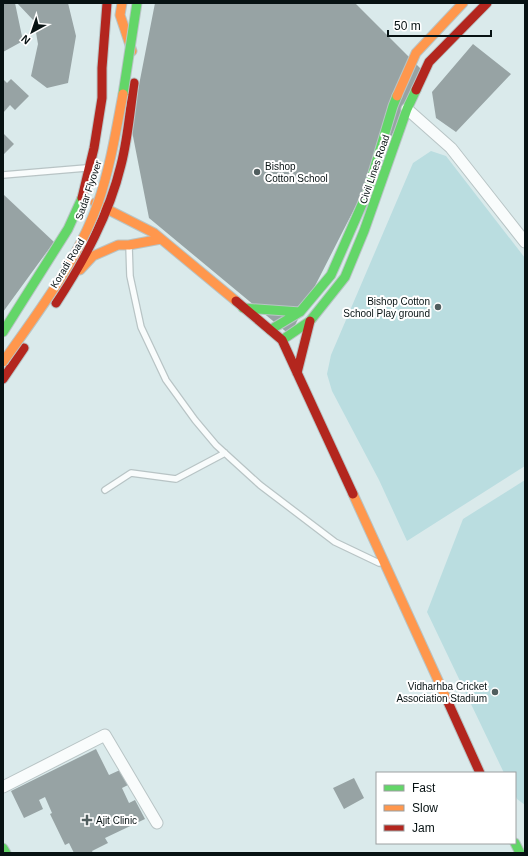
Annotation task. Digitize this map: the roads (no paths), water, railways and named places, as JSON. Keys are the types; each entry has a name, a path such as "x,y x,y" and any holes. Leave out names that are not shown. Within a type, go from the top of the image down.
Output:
{"main road":[{"path":"3,332 68,229 82,198 91,167 98,131 102,96 102,59 106,30 106,3"},
{"path":"122,3 120,15 137,65"},
{"path":"120,49 128,3"},
{"name":"Sadar Flyover","path":"3,362 51,294 74,256 94,213 107,174 123,94 137,3"},
{"path":"144,19 146,3"},
{"path":"270,330 300,312 331,275 367,193 393,106 416,53 463,3"},
{"name":"Civil Lines Road","path":"282,340 310,321 345,277 364,231 407,109 429,62 487,3"},
{"name":"Koradi Road","path":"3,379 72,279 92,243 107,208 118,175 140,42"},
{"name":"Sadar Flyover","path":"64,253 83,214 99,170 104,140"},
{"path":"82,198 107,208 154,233 282,340 480,772"},
{"path":"72,279 93,256 118,245 129,245 161,239"},
{"path":"243,308 300,312"},
{"path":"3,348 24,317"},
{"path":"297,374 310,321"},
{"path":"516,844 520,853"},
{"path":"3,848 6,853"}],"street":[{"path":"407,109 451,148 525,242"},
{"path":"3,787 106,735 157,823"}],"lane":[{"path":"3,175 91,167"},
{"path":"129,245 130,276 141,327 166,380 195,420 216,445 260,486 335,542 385,566"},
{"path":"105,490 130,473 176,479 225,453"}],"place":[{"name":"Bishop Cotton School","path":"257,172"},
{"name":"Bishop Cotton School Play ground","path":"438,307"},
{"name":"Vidharhba Cricket Association Stadium","path":"495,692"},
{"name":"Ajit Clinic","path":"87,820"}]}
